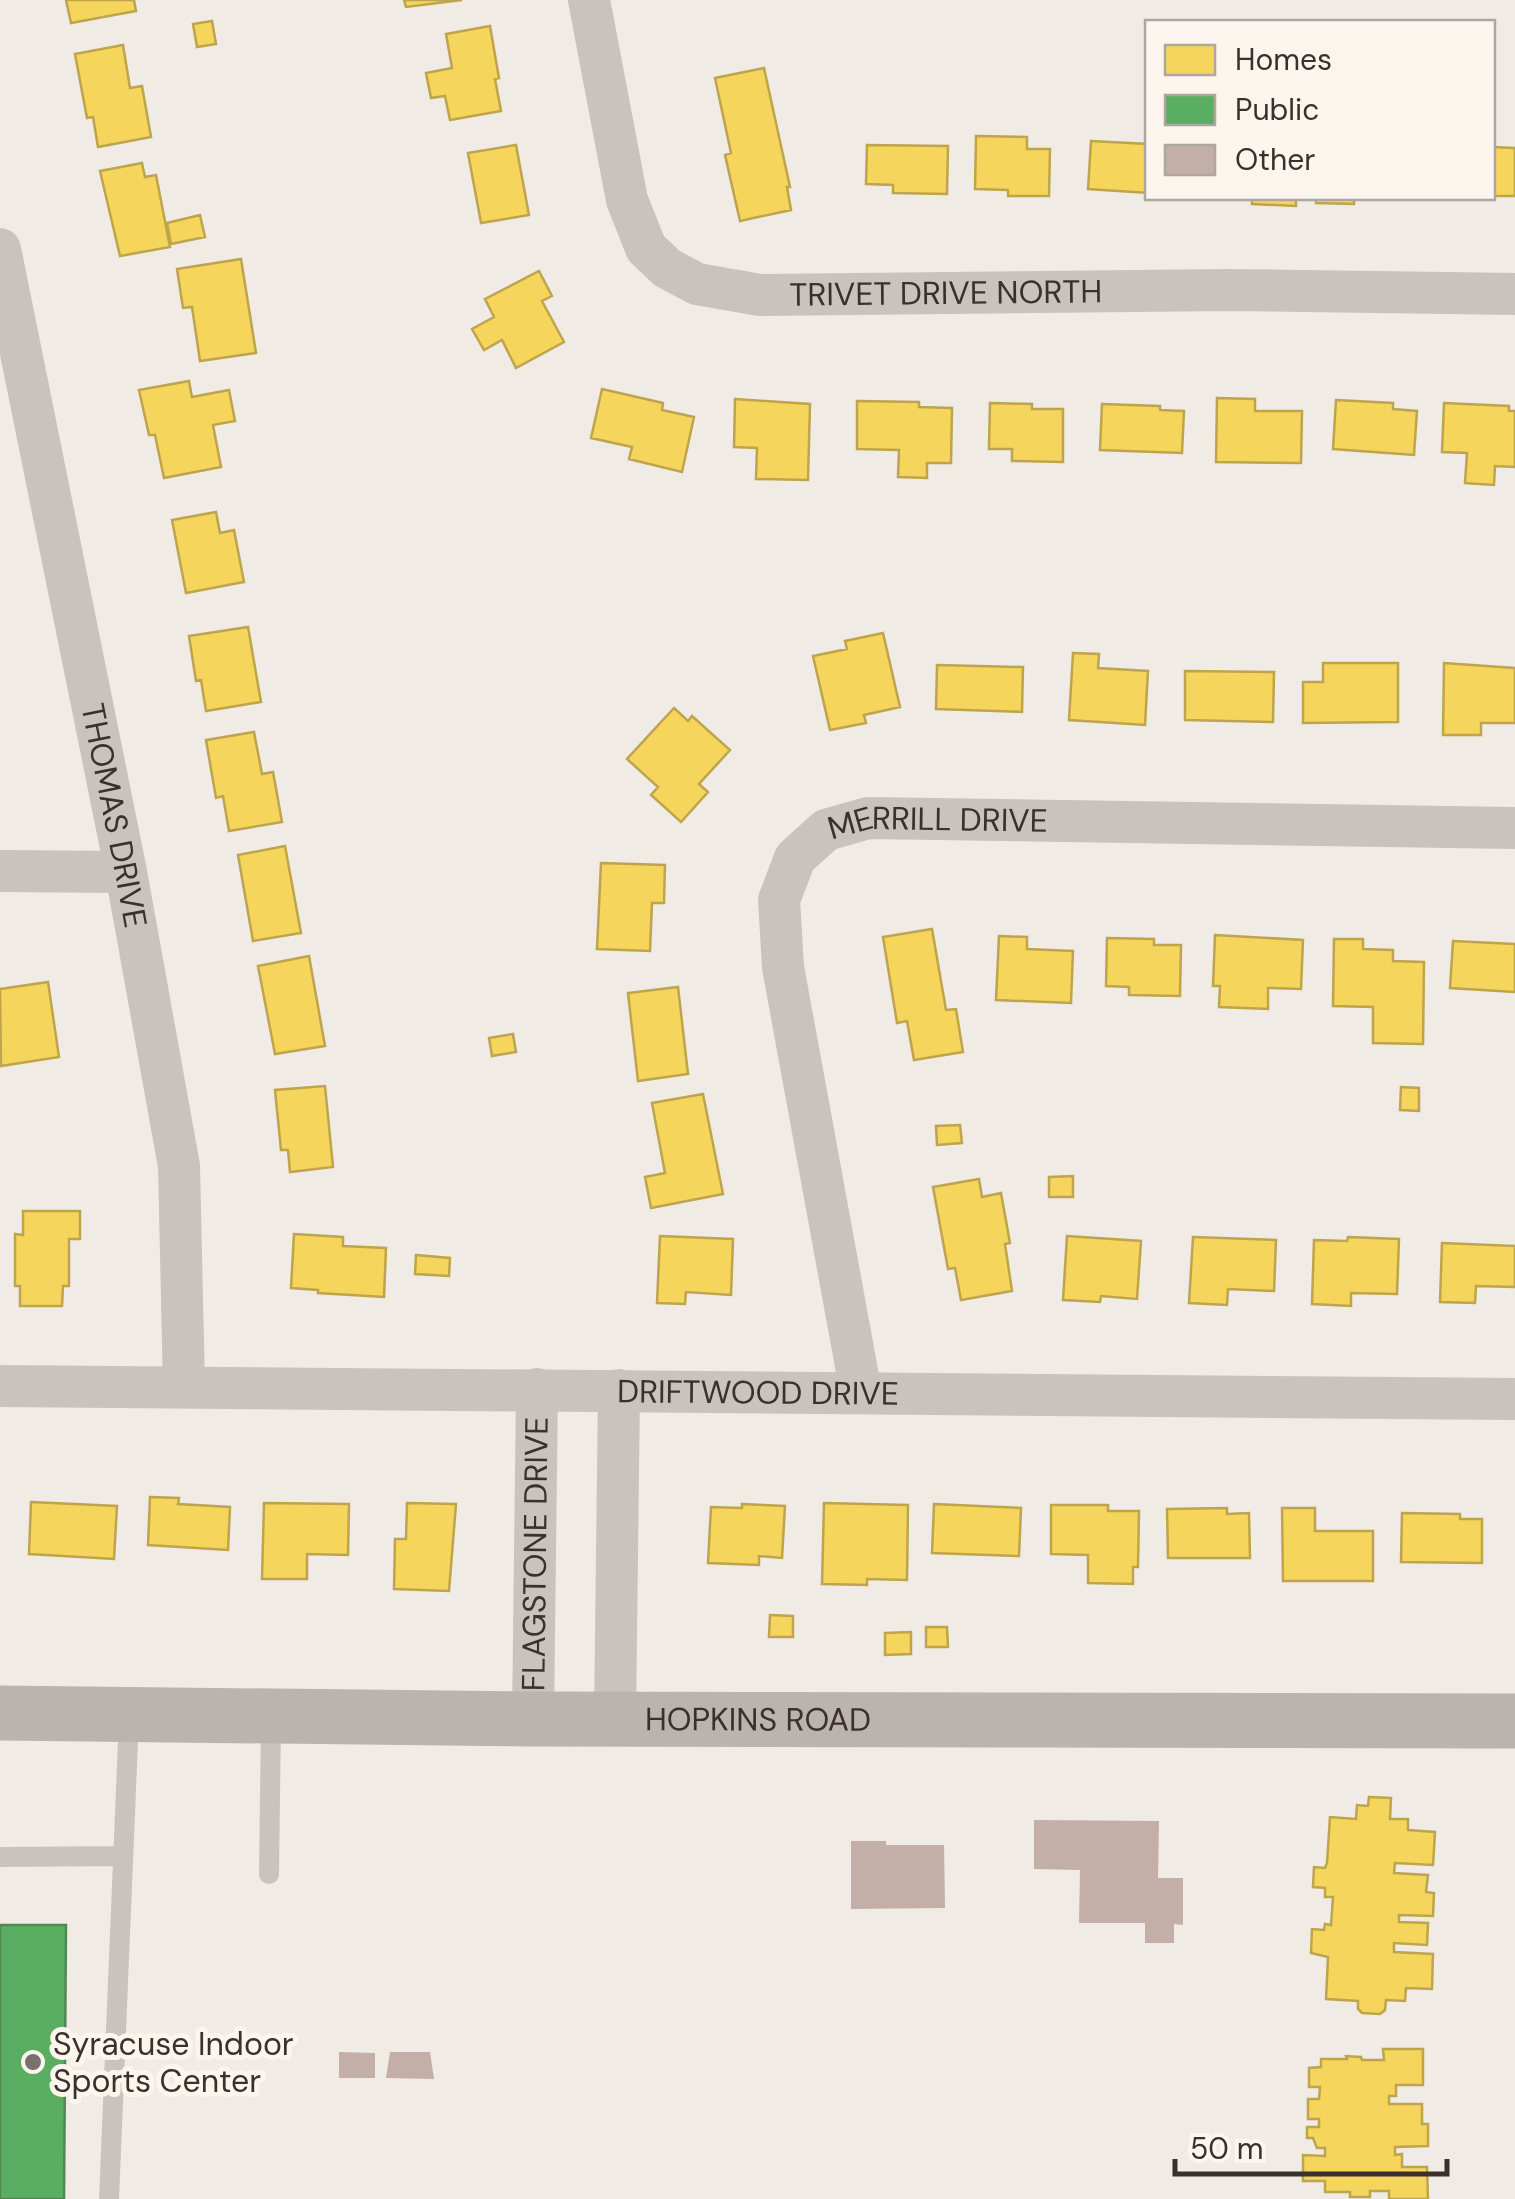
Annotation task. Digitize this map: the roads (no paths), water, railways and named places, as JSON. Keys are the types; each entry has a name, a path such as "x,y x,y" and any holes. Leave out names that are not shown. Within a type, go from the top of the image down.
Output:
{"street":[{"name":"TRIVET DRIVE NORTH","path":"590,0 627,200 646,248 667,268 697,284 760,295 1228,290 1515,294"},
{"name":"THOMAS DRIVE","path":"0,250 126,872 179,1166 184,1387"},
{"name":"MERRILL DRIVE","path":"861,1393 783,967 779,900 795,858 826,830 868,818 1515,828"},
{"path":"0,871 126,872"},
{"name":"DRIFTWOOD DRIVE","path":"0,1386 1515,1399"},
{"name":"FLAGSTONE DRIVE","path":"533,1719 537,1390"},
{"path":"615,1720 619,1390"},
{"name":"HOPKINS ROAD","path":"0,1713 615,1720 1515,1721"}],"lane":[{"path":"109,2199 129,1715"},
{"path":"270,1874 271,1716"},
{"path":"0,1857 123,1856"}],"place":[{"name":"Syracuse Indoor Sports Center","path":"33,2062"}]}
